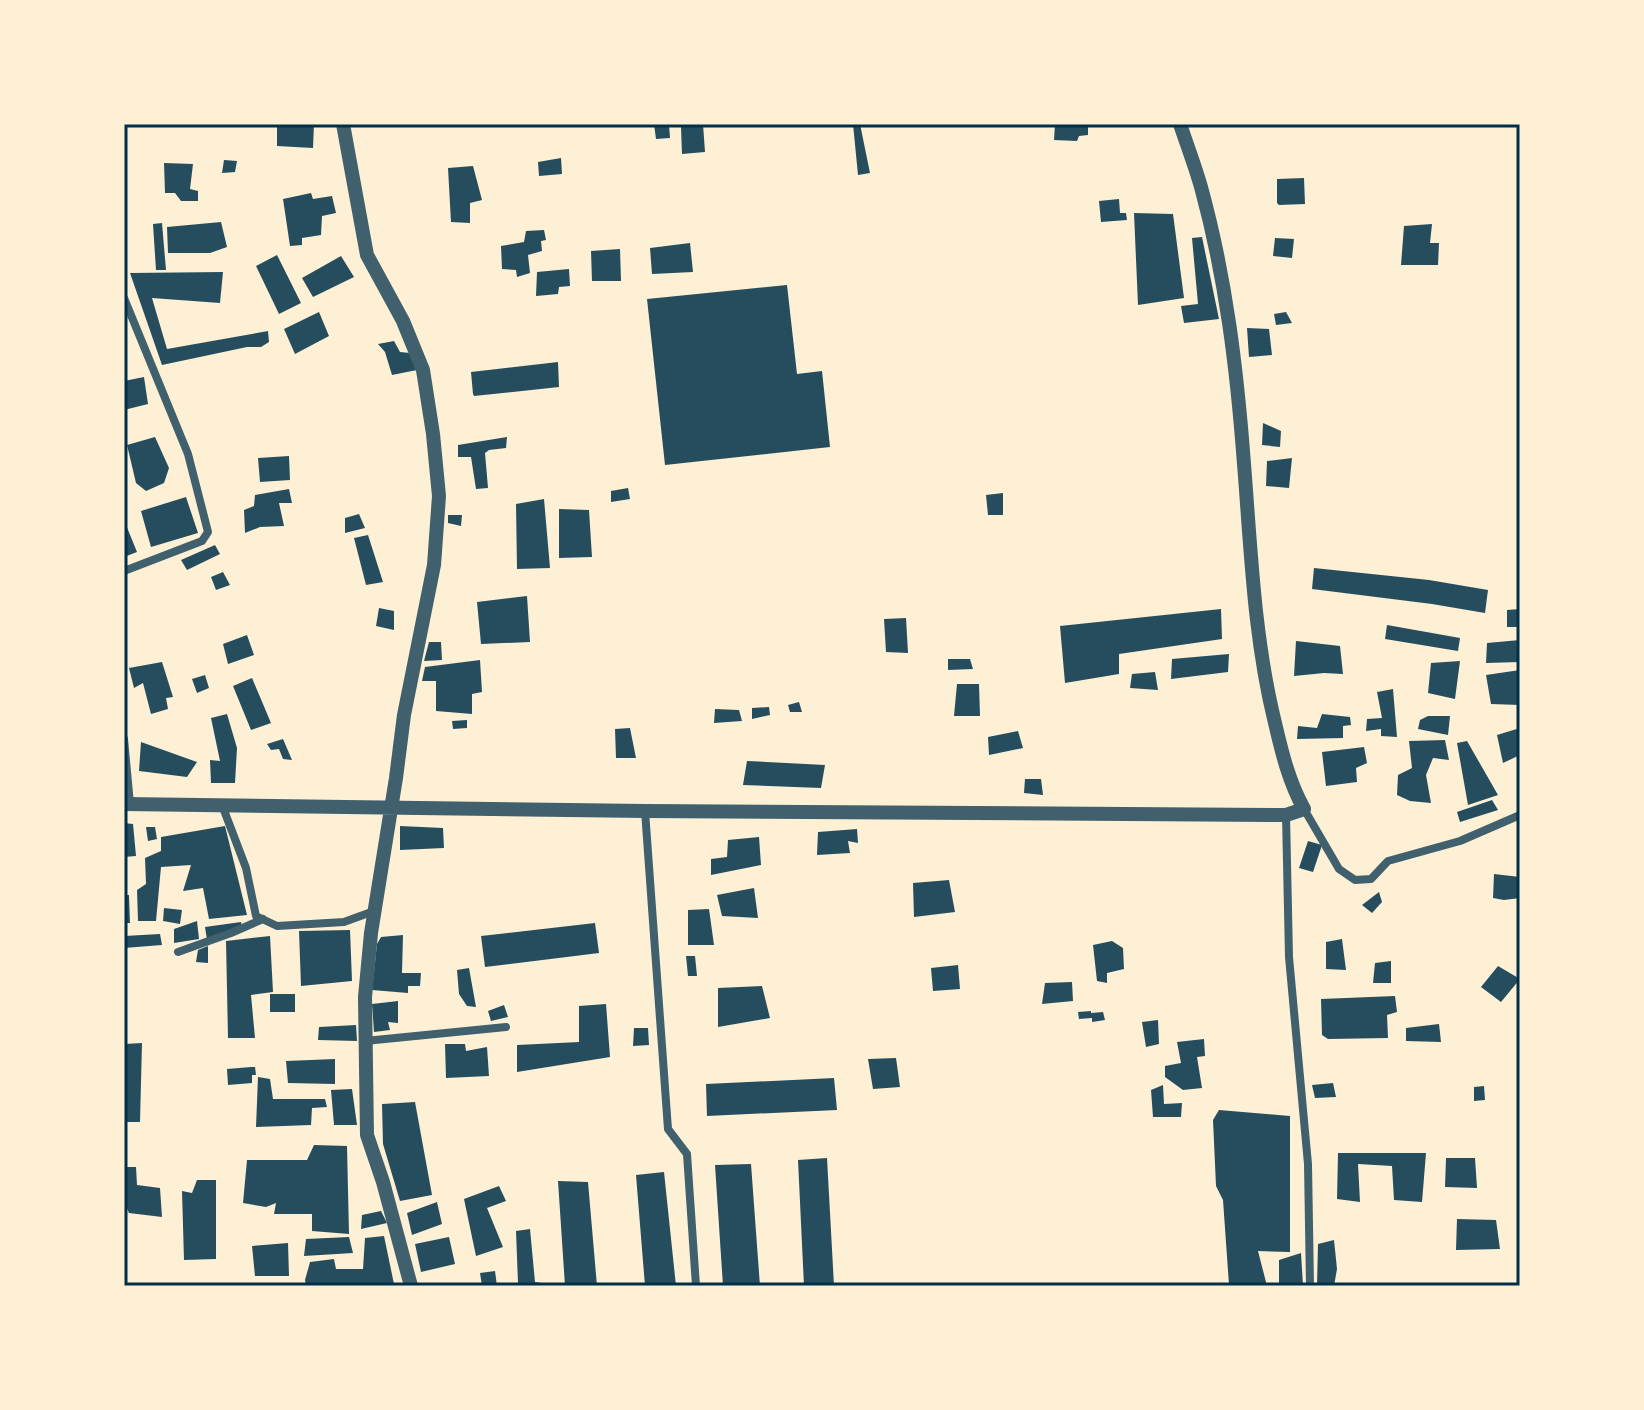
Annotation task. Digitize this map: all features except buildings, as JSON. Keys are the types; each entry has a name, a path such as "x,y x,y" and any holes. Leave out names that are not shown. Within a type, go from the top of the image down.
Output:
{"street":[{"path":"343,124 367,255 403,321 423,370 439,496 434,565 404,715 365,997 367,1135 411,1286"},
{"path":"1180,124 1213,233 1233,340 1258,640 1270,706 1291,785 1339,869 1355,880 1371,879 1388,861 1460,841 1520,815"},
{"path":"124,298 188,454 208,532 202,541 124,571"},
{"path":"124,739 127,804 1286,815 1304,809"},
{"path":"222,805 246,868 256,916 277,926 344,922 375,911"},
{"path":"645,811 668,1129 687,1154 696,1286"},
{"path":"1286,815 1289,957 1308,1164 1310,1286"},
{"path":"178,952 263,919"},
{"path":"365,1041 506,1027"}]}
